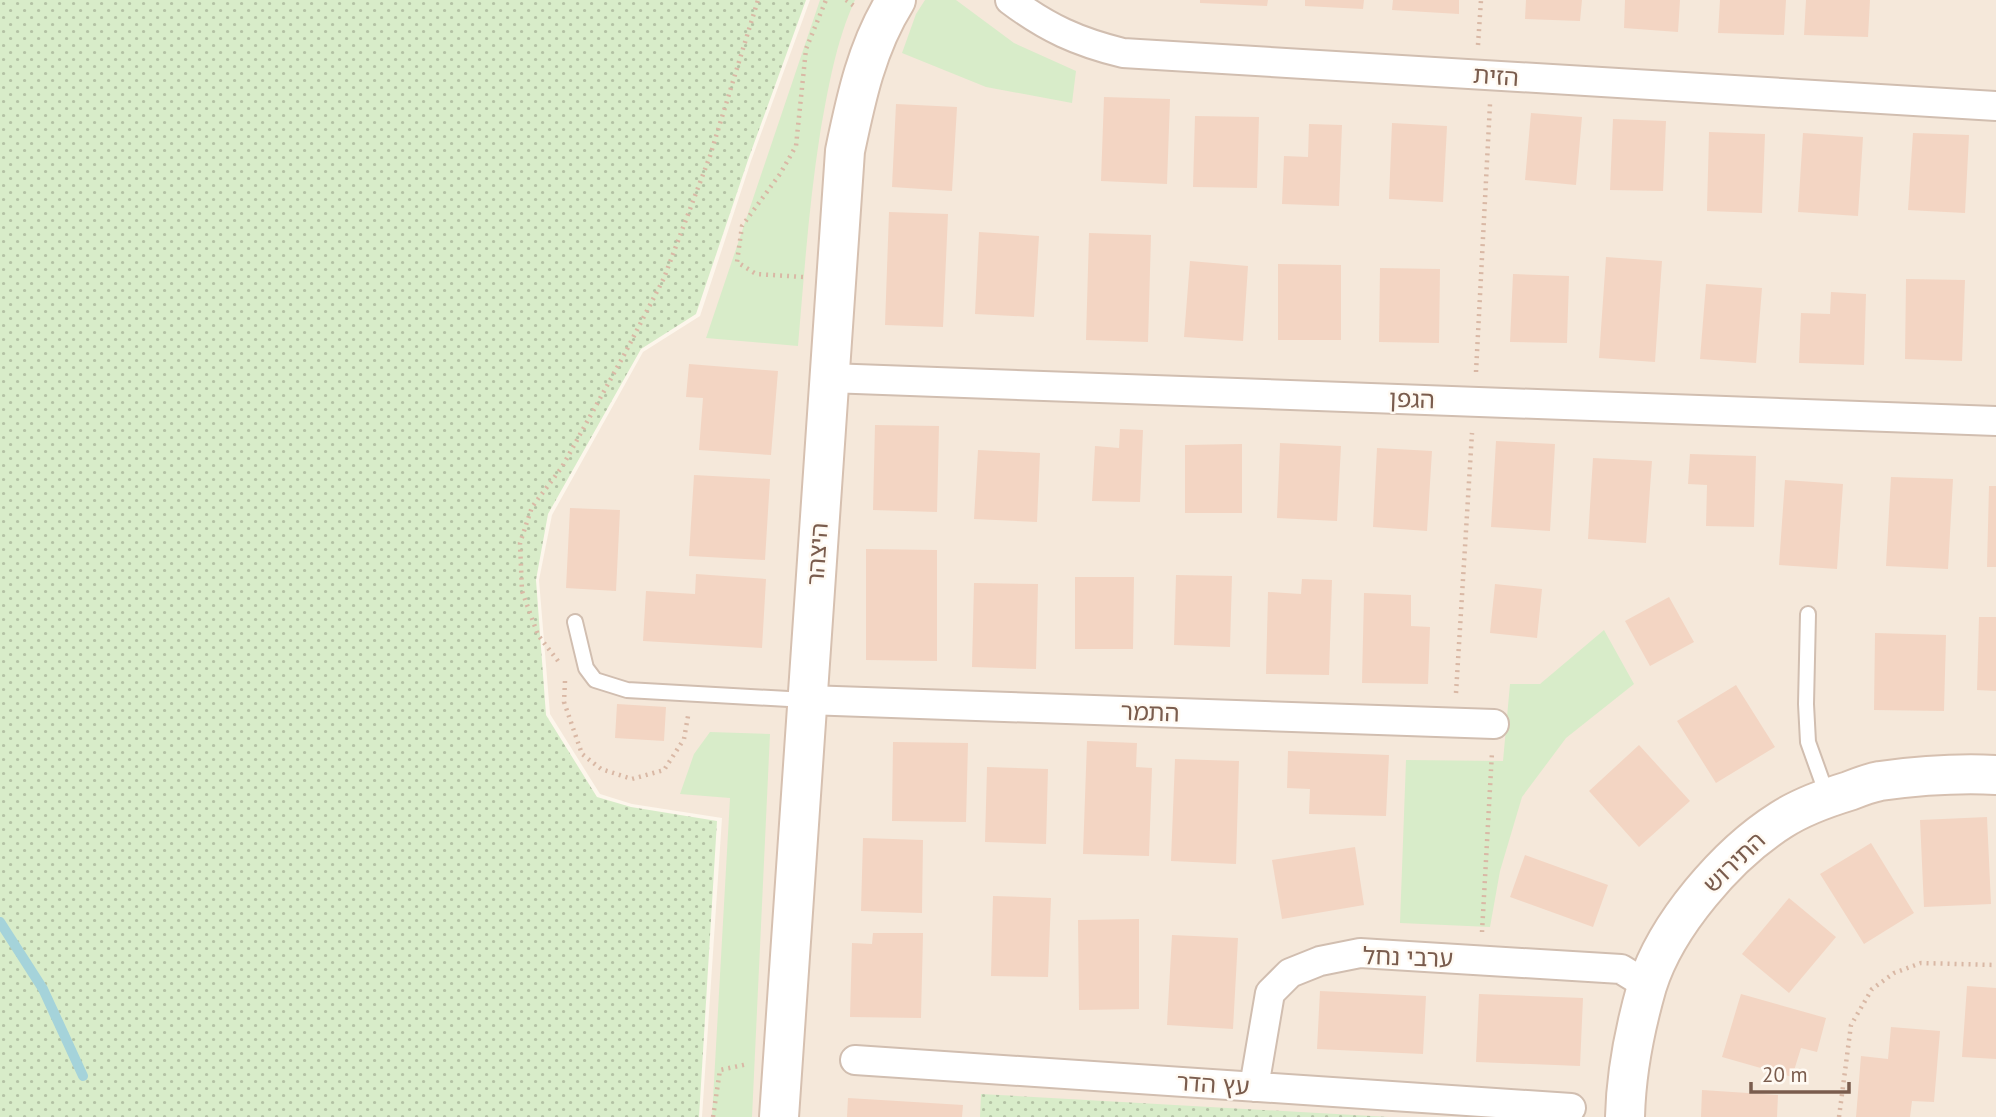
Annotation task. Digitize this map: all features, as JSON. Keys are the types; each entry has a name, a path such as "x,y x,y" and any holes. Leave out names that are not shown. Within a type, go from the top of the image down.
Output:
{"street":[{"name":"היצהר","path":"779,1117 845,151 860,83 881,23 896,0"},
{"name":"הזית","path":"1010,0 1035,19 1083,43 1124,54 1996,106"},
{"name":"הגפן","path":"829,378 1996,421"},
{"name":"התמר","path":"807,700 1493,724"},
{"name":"התירוש","path":"1625,1117 1632,1056 1647,985 1670,937 1696,899 1732,858 1782,819 1828,797 1878,782 1972,774 1996,775"},
{"name":"ערבי נחל","path":"1254,1087 1270,993 1290,973 1320,961 1360,953 1621,969 1647,985"},
{"name":"עץ הדר","path":"855,1060 1571,1108"}],"lane":[{"path":"1808,614 1808,742 1828,797"},
{"path":"575,622 586,668 595,680 628,690 807,700"}],"path":[{"path":"692,694 684,739 664,769 632,779 601,769 582,754 564,702 565,670 538,635 522,591 520,543 532,507 562,467 664,278 710,156 758,0"},
{"path":"825,0 806,49 796,146 780,174 742,226 737,262 756,274 836,278"},
{"path":"1454,722 1474,402 1484,75 1481,0"},
{"path":"1480,960 1493,724"},
{"path":"1839,1117 1852,1025 1872,989 1894,973 1922,963 1996,965"},
{"path":"713,1117 720,1070 783,1058"}],"shaded area":[{"path":"810,0 1996,0 1996,1117 702,1117 722,818 632,804 600,794 550,714 539,580 552,515 643,352 700,316 751,161"}],"green space":[{"path":"0,0 806,0 696,314 641,349 548,514 536,580 546,715 597,797 631,807 717,821 699,1117 0,1117"},
{"path":"820,0 855,0 838,49 820,134 798,346 706,338"},
{"path":"925,0 956,0 1014,43 1076,71 1072,103 986,87 902,53 916,14"},
{"path":"1604,630 1634,684 1566,738 1522,797 1500,871 1490,927 1400,923 1406,760 1503,761 1510,684 1540,684"},
{"path":"710,732 770,734 752,1117 712,1117 730,798 680,794 694,754"},
{"path":"981,1094 1389,1117 980,1117"}],"building":[{"path":"1200,0 1268,0 1267,6 1200,3"},
{"path":"1305,0 1364,0 1363,9 1305,6"},
{"path":"1393,0 1459,0 1459,14 1392,10"},
{"path":"1526,0 1582,0 1580,21 1525,19"},
{"path":"1625,0 1680,0 1678,32 1624,28"},
{"path":"1720,0 1786,0 1784,35 1718,33"},
{"path":"1806,0 1870,0 1868,37 1804,35"},
{"path":"1104,97 1170,99 1167,184 1101,181"},
{"path":"896,104 957,107 952,191 892,187"},
{"path":"1531,113 1582,117 1576,185 1525,180"},
{"path":"1195,116 1259,117 1257,188 1193,187"},
{"path":"1613,119 1666,121 1663,191 1610,190"},
{"path":"1392,123 1447,126 1443,202 1389,199"},
{"path":"1309,124 1342,125 1339,206 1282,204 1284,156 1308,157"},
{"path":"1709,132 1765,134 1762,213 1707,211"},
{"path":"1803,133 1863,137 1858,216 1798,212"},
{"path":"1913,133 1969,135 1965,213 1908,210"},
{"path":"889,212 948,214 943,327 885,325"},
{"path":"979,232 1039,236 1034,317 975,314"},
{"path":"1089,233 1151,235 1148,342 1086,340"},
{"path":"1606,257 1662,261 1655,362 1599,358"},
{"path":"1190,261 1248,266 1243,341 1184,337"},
{"path":"1278,264 1341,265 1341,340 1278,340"},
{"path":"1380,268 1440,269 1439,343 1379,342"},
{"path":"1513,274 1569,276 1567,343 1510,342"},
{"path":"1906,279 1965,280 1962,361 1905,359"},
{"path":"1706,284 1762,288 1756,363 1700,359"},
{"path":"1831,292 1866,294 1864,365 1799,363 1801,313 1830,314"},
{"path":"689,364 778,371 771,455 699,450 703,398 686,397"},
{"path":"875,425 939,426 937,512 873,510"},
{"path":"1120,429 1143,430 1140,502 1092,501 1095,446 1119,448"},
{"path":"1496,441 1555,444 1550,531 1491,527"},
{"path":"1280,443 1341,446 1337,521 1277,518"},
{"path":"1242,444 1242,513 1185,513 1185,445"},
{"path":"1377,448 1432,451 1427,531 1373,527"},
{"path":"978,450 1040,453 1037,522 974,519"},
{"path":"1690,454 1756,456 1754,527 1706,526 1707,485 1688,484"},
{"path":"1593,458 1652,461 1646,543 1588,539"},
{"path":"694,475 770,479 765,560 689,556"},
{"path":"1891,477 1953,479 1948,569 1886,566"},
{"path":"1785,480 1843,484 1837,569 1779,565"},
{"path":"1989,486 1996,486 1996,567 1987,567"},
{"path":"570,508 620,510 616,591 566,588"},
{"path":"866,549 937,550 937,661 866,660"},
{"path":"696,574 766,579 762,648 643,641 646,591 695,594"},
{"path":"1176,575 1232,576 1230,647 1174,645"},
{"path":"1075,577 1134,577 1133,649 1075,649"},
{"path":"1302,579 1332,580 1329,675 1266,674 1268,592 1301,594"},
{"path":"974,583 1038,584 1036,669 972,667"},
{"path":"1495,584 1542,589 1537,638 1490,633"},
{"path":"1364,593 1411,595 1411,626 1430,627 1428,684 1362,683"},
{"path":"1669,597 1694,642 1650,666 1625,621"},
{"path":"1979,617 1996,617 1996,691 1977,690"},
{"path":"1875,633 1946,635 1944,711 1874,710"},
{"path":"1736,685 1775,747 1716,783 1677,721"},
{"path":"617,704 666,707 664,741 615,738"},
{"path":"1087,741 1137,743 1136,767 1152,768 1149,856 1083,854"},
{"path":"893,742 968,743 966,822 892,821"},
{"path":"1639,745 1690,801 1639,847 1589,791"},
{"path":"1288,751 1389,755 1386,816 1309,814 1310,789 1287,788"},
{"path":"1175,759 1239,761 1236,864 1171,861"},
{"path":"987,767 1048,769 1046,844 985,842"},
{"path":"1987,817 1991,904 1924,907 1920,820"},
{"path":"863,838 923,840 922,913 861,911"},
{"path":"1871,843 1914,913 1864,944 1820,874"},
{"path":"1355,847 1364,905 1282,919 1272,860"},
{"path":"1525,855 1608,885 1593,927 1510,897"},
{"path":"993,896 1051,898 1048,977 991,976"},
{"path":"1789,898 1836,937 1789,993 1742,954"},
{"path":"1139,919 1139,1009 1079,1010 1078,920"},
{"path":"873,933 923,933 921,1018 850,1017 852,943 872,944"},
{"path":"1172,935 1238,938 1233,1029 1167,1025"},
{"path":"1967,986 1996,988 1996,1059 1962,1057"},
{"path":"1320,991 1426,996 1423,1054 1317,1049"},
{"path":"1479,994 1583,998 1580,1066 1476,1062"},
{"path":"1741,994 1826,1018 1817,1052 1801,1048 1792,1077 1722,1057"},
{"path":"1891,1027 1940,1031 1934,1102 1912,1101 1910,1117 1856,1117 1861,1056 1888,1059"},
{"path":"1702,1090 1778,1095 1777,1117 1701,1117"},
{"path":"848,1098 963,1105 962,1117 847,1117"}],"waterway":[{"path":"0,922 43,989 83,1076"}]}
